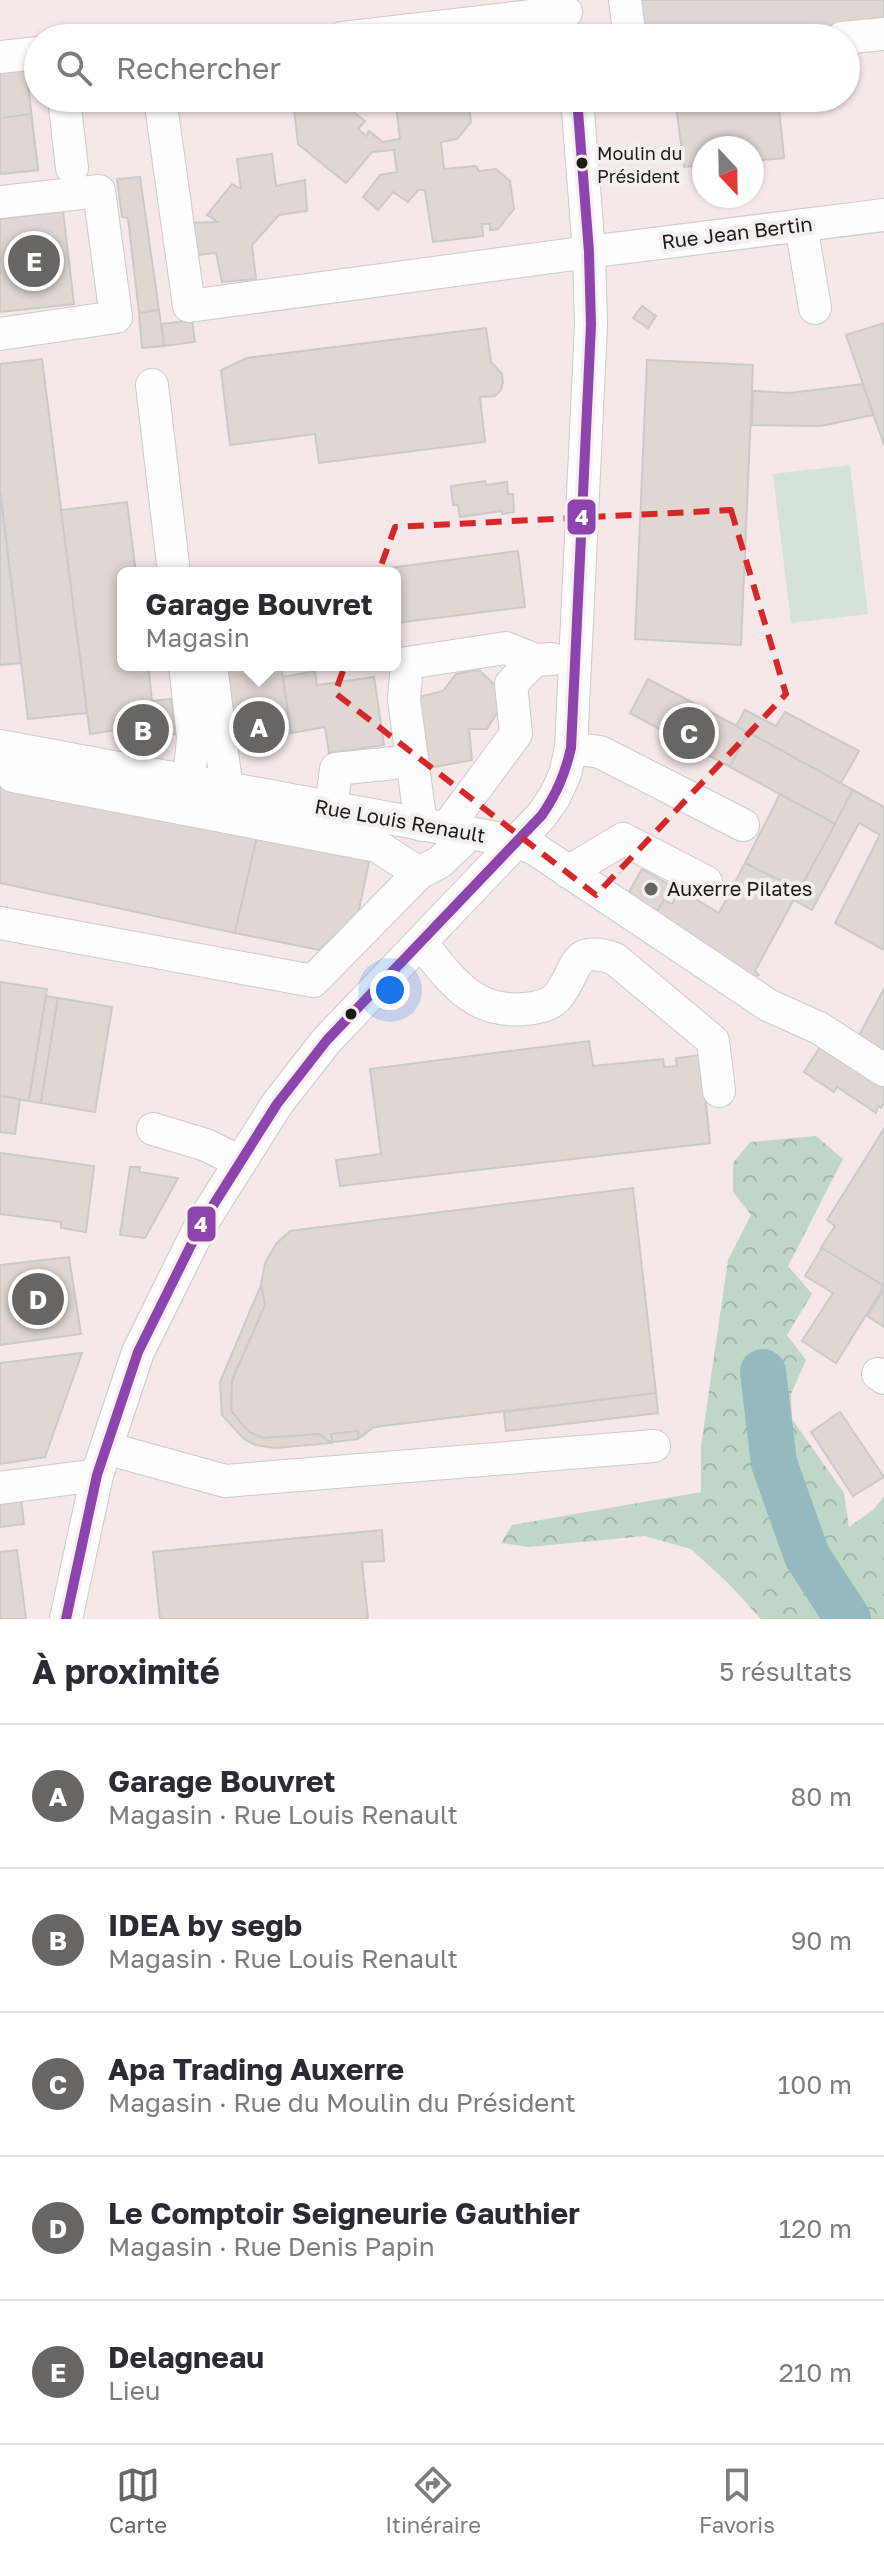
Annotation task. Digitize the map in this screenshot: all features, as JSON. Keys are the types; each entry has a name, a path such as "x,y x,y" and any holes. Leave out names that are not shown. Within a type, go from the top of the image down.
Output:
{"street":[{"path":"625,0 628,24"},
{"path":"492,24 567,17"},
{"path":"860,36 884,34"},
{"path":"0,57 24,54"},
{"path":"66,112 72,168"},
{"name":"Rue Jean Bertin","path":"162,112 189,306 884,215"},
{"path":"66,1619 102,1461 138,1352 202,1223 277,1104 327,1040 518,842 555,796 565,774 571,748 591,325 589,252 578,112"},
{"path":"0,202 99,191 116,317 0,334"},
{"path":"801,225 815,308"},
{"path":"152,385 173,567"},
{"path":"0,923 313,981 419,873 440,862 445,830 404,700 407,663 506,648 535,660 576,659"},
{"path":"445,830 516,734 511,684 535,660"},
{"path":"186,671 193,737 189,782"},
{"path":"212,671 225,775 222,788"},
{"path":"8,748 13,776 377,846 419,873"},
{"name":"Rue Louis Renault","path":"8,748 518,842 535,849 768,1005 819,1028 884,1070"},
{"path":"571,748 600,752 743,825"},
{"path":"331,809 336,769 394,763"},
{"path":"568,872 623,839 706,882"},
{"path":"421,943 460,990 485,1005 514,1010 540,1008 558,998 571,970 584,956 595,952 615,959 713,1041 719,1091"},
{"path":"153,1129 206,1145 240,1162"},
{"path":"0,1488 102,1461 225,1481 654,1446"}],"highlighted area":[{"path":"731,510 786,694 596,895 335,693 395,527"}],"shaded area":[{"path":"0,0 884,0 884,1591 861,1619 0,1619"},
{"path":"850,465 868,614 791,623 773,474"}],"green space":[{"path":"816,1136 843,1159 788,1266 812,1294 787,1335 806,1360 791,1394 792,1419 844,1493 849,1527 873,1510 884,1497 884,1619 761,1619 691,1549 645,1536 528,1547 501,1543 512,1525 701,1492 701,1446 728,1260 751,1215 733,1192 733,1163 750,1142"}],"building":[{"path":"638,0 884,0 884,26 640,24"},
{"path":"24,66 24,112 31,112 38,170 0,174 0,69"},
{"path":"295,112 353,112 365,121 358,129 366,136 369,131 383,142 400,139 397,112 470,112 471,122 457,139 441,142 444,169 476,166 479,171 496,169 510,181 514,209 498,229 490,230 490,224 482,224 483,236 433,242 425,190 418,190 408,202 393,192 378,210 363,197 380,175 397,172 394,150 372,152 346,183 298,144"},
{"path":"677,112 779,112 784,158 764,160 764,136 692,136 692,166 684,167"},
{"path":"31,114 38,170 0,174 0,118"},
{"path":"272,154 276,186 305,180 307,211 279,215 252,245 256,279 222,282 216,253 190,256 184,223 218,222 207,215 232,184 241,189 237,159"},
{"path":"140,177 159,310 139,313 128,218 122,217 117,179"},
{"path":"63,211 74,304 0,312 0,219"},
{"path":"642,306 656,316 648,328 633,318"},
{"path":"159,310 164,346 142,348 139,313"},
{"path":"192,320 195,342 164,346 162,324"},
{"path":"884,323 884,445 846,335"},
{"path":"486,328 491,362 502,374 503,382 495,396 480,397 485,442 319,463 315,434 230,445 221,370 247,358"},
{"path":"42,359 87,713 28,719 0,490 0,364"},
{"path":"647,360 753,365 741,645 635,639"},
{"path":"863,384 873,415 821,426 752,425 753,391 789,393"},
{"path":"485,481 486,485 507,482 508,494 513,494 514,512 460,517 458,505 453,505 451,486"},
{"path":"0,490 21,663 0,665"},
{"path":"127,502 135,567 117,567 117,671 149,671 152,701 171,699 176,734 124,741 122,729 90,734 61,510"},
{"path":"518,551 525,607 401,622 401,567 397,567"},
{"path":"479,670 499,689 500,708 487,729 469,729 472,760 429,768 415,698 443,691 456,674"},
{"path":"226,671 282,671 291,733 234,738"},
{"path":"315,671 317,685 374,677 384,745 329,753 325,727 291,733 283,677"},
{"path":"648,679 748,732 730,767 630,713"},
{"path":"745,710 776,726 785,712 859,751 841,783 736,726"},
{"path":"748,732 853,790 835,824 730,767"},
{"path":"0,783 257,836 235,933 0,883"},
{"path":"853,790 884,807 884,950 835,923 880,835 859,823 812,910 794,900"},
{"path":"780,794 835,824 799,890 745,863"},
{"path":"257,836 370,857 358,914 319,950 235,933"},
{"path":"745,863 799,890 755,971 759,975 753,977 654,917 664,900 672,904 680,890 719,913"},
{"path":"642,869 672,886 654,917 625,899"},
{"path":"0,982 47,989 29,1101 0,1096"},
{"path":"884,989 884,1051 858,1037"},
{"path":"46,996 58,998 41,1103 29,1101"},
{"path":"58,998 112,1007 95,1112 41,1103"},
{"path":"589,1041 593,1066 663,1059 664,1067 677,1066 676,1058 701,1055 710,1143 340,1186 336,1160 381,1154 370,1069"},
{"path":"824,1041 884,1080 884,1102 881,1108 878,1106 876,1113 837,1087 834,1092 804,1072"},
{"path":"0,1096 20,1099 15,1134 0,1132"},
{"path":"884,1129 884,1286 821,1248 835,1226 827,1220"},
{"path":"0,1153 94,1166 86,1232 61,1228 61,1222 0,1214"},
{"path":"130,1167 140,1167 139,1172 178,1178 145,1238 120,1235"},
{"path":"633,1188 656,1393 374,1427 358,1439 358,1431 331,1434 331,1443 319,1434 264,1438 249,1432 231,1411 232,1380 265,1305 261,1285 265,1263 276,1244 290,1231"},
{"path":"822,1248 884,1286 836,1363 802,1341 833,1293 805,1276"},
{"path":"69,1257 81,1334 0,1345 0,1265"},
{"path":"261,1285 265,1305 232,1380 231,1411 249,1432 264,1438 319,1434 331,1443 275,1448 255,1445 244,1439 222,1415 220,1382"},
{"path":"884,1290 884,1327 867,1316"},
{"path":"82,1353 45,1457 0,1464 0,1363"},
{"path":"656,1393 658,1413 506,1431 504,1412"},
{"path":"840,1412 884,1477 853,1496 811,1432"},
{"path":"358,1431 358,1439 333,1442 331,1434"},
{"path":"20,1491 24,1524 0,1527 0,1493"},
{"path":"382,1530 384,1561 362,1562 368,1619 160,1619 153,1552"},
{"path":"17,1550 26,1619 0,1619 0,1552"}],"waterway":[{"path":"763,1372 774,1463 807,1556 848,1619"}],"transit line":[{"name":"4","path":"66,1619 97,1475 138,1352 202,1223 277,1104 327,1040 542,815 566,766 571,748 591,325 589,252 578,112"}],"place":[{"name":"Moulin du Président","path":"582,163"},
{"name":"Delagneau","path":"34,261"},
{"name":"Garage Bouvret","path":"259,727"},
{"name":"IDEA by segb","path":"143,730"},
{"name":"Apa Trading Auxerre","path":"689,733"},
{"name":"Auxerre Pilates","path":"651,889"},
{"name":"Le Comptoir Seigneurie Gauthier","path":"38,1299"}]}
